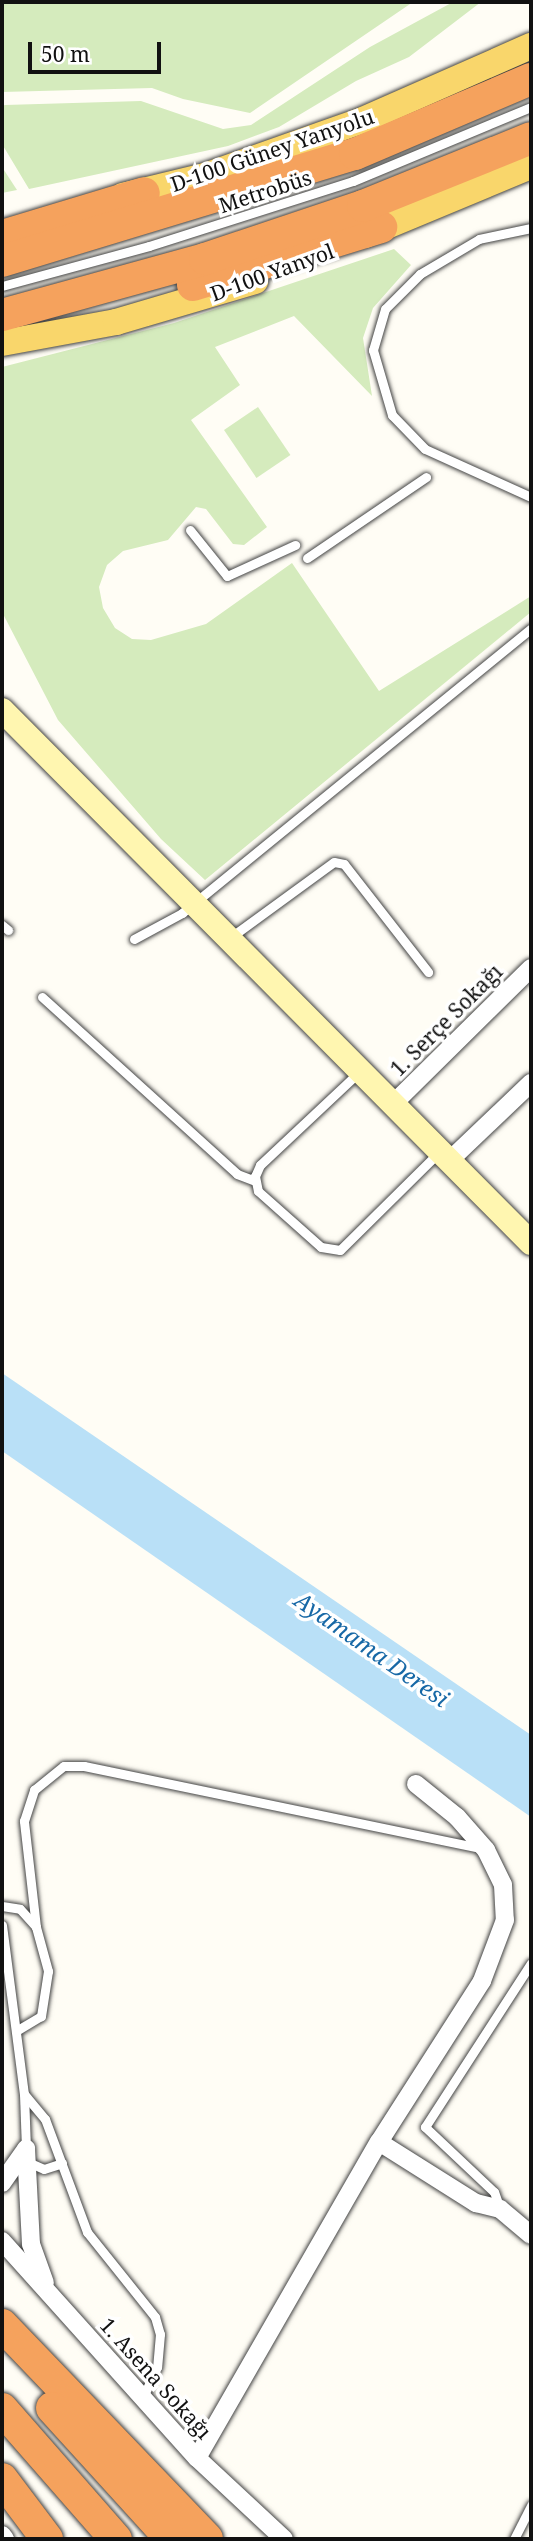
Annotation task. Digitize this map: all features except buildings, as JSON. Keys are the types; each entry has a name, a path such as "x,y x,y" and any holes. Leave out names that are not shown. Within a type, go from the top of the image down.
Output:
{"highway":[{"path":"2,261 355,154 531,79"},
{"path":"10,331 205,259 363,206 531,138"},
{"path":"2,236 144,193"},
{"path":"10,331 79,307 155,294 381,227"},
{"path":"2,2325 206,2537"},
{"path":"2,2351 171,2539"},
{"path":"2,2409 116,2539"},
{"path":"2,2479 44,2539"}],"main road":[{"name":"D-100 Güney Yanyolu","path":"2,221 144,193 363,120 531,46"},
{"path":"381,227 531,166"},
{"path":"2,710 196,901 392,1105 531,1243"},
{"path":"2,2500 44,2539"}],"street":[{"name":"1. Serçe Sokağı","path":"392,1105 531,968"},
{"path":"444,1156 531,1083"},
{"path":"197,2458 379,2142 482,1981 505,1920 503,1885 486,1850 457,1817 416,1784"},
{"path":"379,2142 476,2203 500,2209 531,2235"},
{"path":"2,2183 26,2155"},
{"path":"26,2155 31,2244 51,2296"},
{"name":"1. Asena Sokağı","path":"2,2241 197,2458 284,2539"}],"lane":[{"name":"Metrobüs","path":"2,286 149,246 353,181 531,107"},
{"path":"531,228 480,239 420,274 385,309 373,350 392,415 425,449 531,497"},
{"path":"307,558 426,477"},
{"path":"190,530 227,576 295,545"},
{"path":"134,939 196,901 531,628"},
{"path":"231,937 334,862 344,864 428,972"},
{"path":"42,997 237,1174 255,1181"},
{"path":"360,1071 260,1165 255,1181 258,1191 321,1247 340,1250 444,1156"},
{"path":"16,2031 41,2016 47,1996 48,1971 36,1927 24,1821 34,1790 64,1766 85,1766 486,1850"},
{"path":"2,1906 20,1909 36,1927"},
{"path":"2,1925 24,2094 26,2155 44,2169 62,2163"},
{"path":"500,2209 494,2192 425,2127 531,1963"},
{"path":"24,2094 45,2119 87,2232 155,2317 160,2334 157,2367 143,2397"},
{"path":"513,2539 531,2505"}],"green space":[{"path":"2,2 413,2 250,113 183,99 152,88 2,92"},
{"path":"453,2 481,2 409,57 356,81 279,127 228,146 29,189 2,144 2,106 5,105 141,101 223,129 251,125 370,47"},
{"path":"2,167 17,190 2,193"},
{"path":"394,249 411,265 373,308 363,338 372,396 294,316 215,347 240,385 191,420 267,527 244,545 233,544 206,509 196,507 168,540 123,551 107,565 99,587 103,608 115,628 132,639 151,640 206,624 292,563 379,691 531,596 531,612 205,880 161,839 58,720 2,612 2,367 174,323"},
{"path":"258,407 290,455 256,478 224,430"}],"water":[{"name":"Ayamama Deresi","path":"2,1373 531,1735 531,1817 2,1451"}]}
